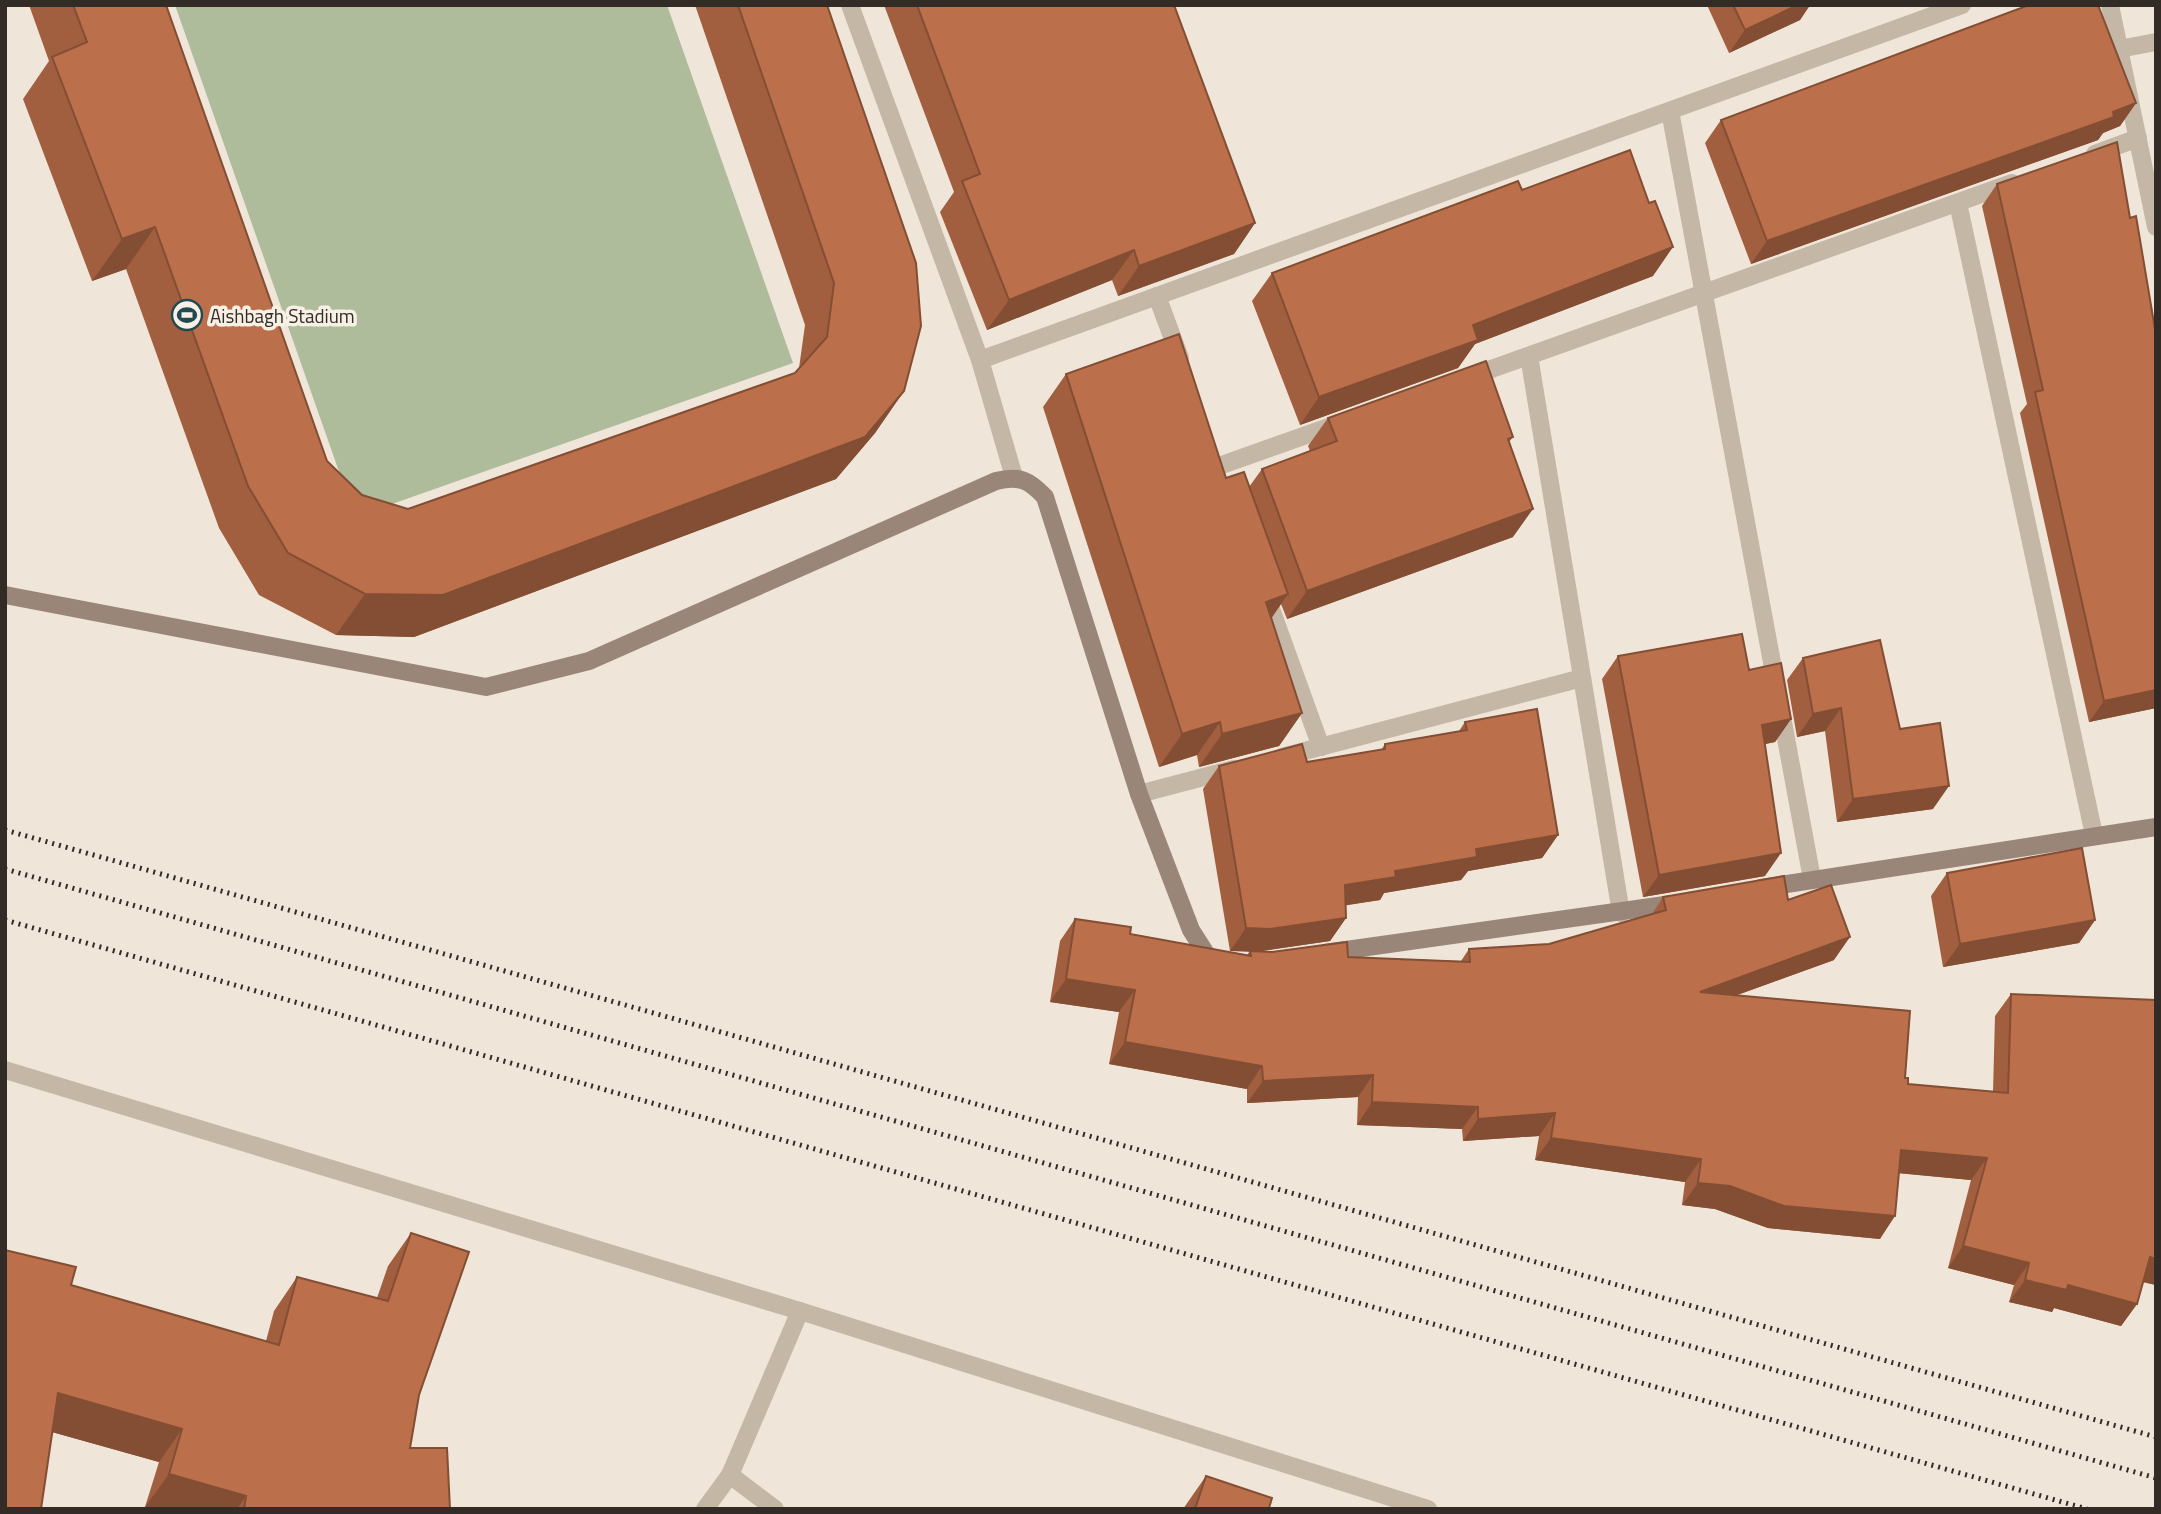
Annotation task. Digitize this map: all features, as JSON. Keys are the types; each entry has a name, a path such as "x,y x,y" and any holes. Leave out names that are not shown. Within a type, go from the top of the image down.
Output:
{"main road":[{"path":"5,595 486,687 589,661 1014,477 1031,483 1045,497 1139,794 1198,945 1207,955 1221,962 1237,964"},
{"path":"1744,891 2156,827"},
{"path":"1309,956 1621,913 1703,898"}],"street":[{"path":"850,5 981,360 1014,477"},
{"path":"981,360 1962,5"},
{"path":"2110,5 2138,138 2151,183 2156,227"},
{"path":"2119,48 2156,42"},
{"path":"1670,111 1812,879"},
{"path":"2074,161 2138,138"},
{"path":"1452,383 2035,175"},
{"path":"1958,202 2094,835"},
{"path":"1157,296 1186,374"},
{"path":"1529,356 1621,913"},
{"path":"1219,466 1361,416"},
{"path":"1261,581 1321,747"},
{"path":"1139,794 1583,678"},
{"path":"5,1070 800,1311 1428,1509"},
{"path":"717,1509 800,1311"},
{"path":"705,1509 730,1475"},
{"path":"730,1475 775,1509"}],"green space":[{"path":"175,5 667,5 793,363 355,517"}],"building":[{"path":"73,5 166,5 327,461 362,495 408,509 795,373 827,337 834,283 738,5 827,5 916,263 921,326 904,391 865,437 443,595 365,594 288,553 248,486 155,227 122,239 52,57 87,42"},
{"path":"917,5 1174,5 1255,223 1139,266 1134,250 1009,300 962,181 980,174"},
{"path":"1733,5 1798,5 1745,30"},
{"path":"2029,5 2098,5 2136,103 2113,112 2114,117 1767,241 1721,120"},
{"path":"2117,142 2130,218 2136,216 2156,335 2156,690 2104,701 2035,392 2043,390 1997,184"},
{"path":"1630,150 1649,203 1655,201 1673,247 1473,325 1478,340 1319,397 1272,273 1518,181 1522,190"},
{"path":"1179,334 1226,478 1244,472 1288,594 1266,602 1302,713 1222,734 1220,722 1182,734 1066,374"},
{"path":"1486,361 1513,437 1508,439 1533,509 1307,591 1262,469 1337,441 1328,418"},
{"path":"1742,634 1749,670 1781,663 1791,719 1762,725 1781,853 1659,875 1618,656"},
{"path":"1880,640 1900,729 1940,723 1949,786 1853,799 1841,708 1813,714 1803,658"},
{"path":"1537,709 1558,835 1476,849 1477,857 1395,871 1396,877 1345,885 1346,918 1270,929 1246,928 1219,766 1302,744 1307,762 1385,749 1385,744 1467,730 1465,722"},
{"path":"2082,848 2095,920 1960,944 1947,873"},
{"path":"1784,876 1788,900 1831,885 1850,937 1700,992 1910,1011 1905,1078 1908,1078 1908,1084 2008,1093 2011,994 2156,1000 2156,1259 2150,1257 2137,1304 2068,1285 2067,1290 2025,1280 2029,1263 1963,1246 1987,1158 1901,1150 1895,1216 1784,1206 1730,1186 1698,1183 1701,1159 1551,1138 1555,1113 1478,1119 1478,1107 1372,1102 1373,1075 1263,1081 1262,1066 1125,1042 1135,990 1066,979 1075,919 1131,927 1130,934 1251,956 1250,951 1272,952 1347,942 1348,957 1470,962 1469,949 1549,944 1666,910 1663,897"},
{"path":"411,1233 469,1252 419,1395 410,1448 447,1448 450,1509 244,1509 246,1496 169,1474 182,1429 58,1393 41,1509 5,1509 5,1250 76,1267 71,1285 279,1345 297,1277 388,1301"},
{"path":"1206,1476 1272,1498 1271,1509 1195,1509"}],"railway":[{"path":"5,830 2156,1437"},
{"path":"5,869 2156,1478"},
{"path":"5,920 2087,1509"}],"place":[{"name":"Aishbagh Stadium","path":"187,315"}]}
